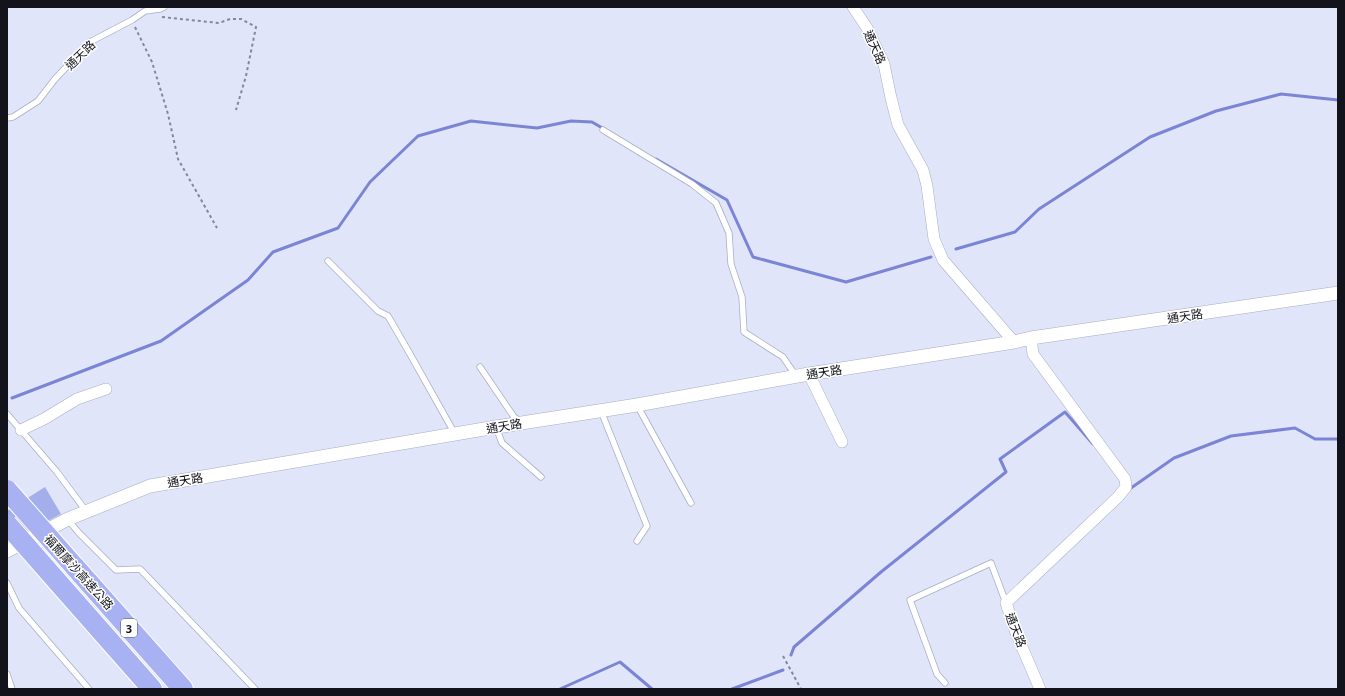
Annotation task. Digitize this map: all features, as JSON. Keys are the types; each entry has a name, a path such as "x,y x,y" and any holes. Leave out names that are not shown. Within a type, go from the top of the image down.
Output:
{"highway":[{"name":"福爾摩沙高速公路","path":"7,490 183,689"},
{"name":"福爾摩沙高速公路","path":"7,524 152,689"}],"street":[{"name":"通天路","path":"854,7 867,28 884,64 898,125 923,170 927,186 934,239 943,260 1014,342"},
{"name":"通天路","path":"7,551 68,519 150,486 496,427 637,405 796,376 1014,342 1031,338 1338,293"},
{"name":"通天路","path":"1031,338 1033,354 1125,479 1126,487 1118,497 1006,603 1016,634 1040,689"},
{"path":"809,374 842,442"},
{"path":"21,430 44,419 77,399 106,390"}],"lane":[{"name":"通天路","path":"7,118 13,117 38,101 55,78 90,42 146,11 162,8"},
{"path":"603,130 692,184 716,203 729,233 731,264 742,297 744,332 783,357 796,376"},
{"path":"328,261 378,311 388,316 455,434"},
{"path":"480,367 514,416 521,423"},
{"path":"637,405 691,503"},
{"path":"600,411 647,526 637,541"},
{"path":"7,414 57,472 86,512"},
{"path":"496,427 502,443 541,478"},
{"path":"68,519 79,533 116,570 140,569 255,689"},
{"path":"945,682 937,674 910,600 991,563 1006,603"},
{"path":"7,584 19,608 89,689"},
{"path":"7,674 12,689"}],"path":[{"path":"162,8 161,17 218,23 230,19 241,19 256,27 246,76 236,110"},
{"path":"132,20 152,62 168,114 178,160 217,228"},
{"path":"783,656 801,689"}],"shaded area":[{"path":"45,487 61,514 8,542 7,511"}],"waterway":[{"path":"956,249 1015,232 1039,209 1150,137 1216,111 1281,94 1338,100"},
{"path":"12,398 161,341 248,280 273,252 338,228 370,182 418,136 471,121 537,128 571,121 592,122 604,129"},
{"path":"656,159 727,200 753,257 846,282 931,257"},
{"path":"791,655 794,647 881,572 1006,472 1000,459 1065,412 1093,444"},
{"path":"1131,488 1174,458 1231,436 1295,428 1315,439 1338,439"},
{"path":"560,689 620,662 652,689"},
{"path":"732,689 783,670"}]}
